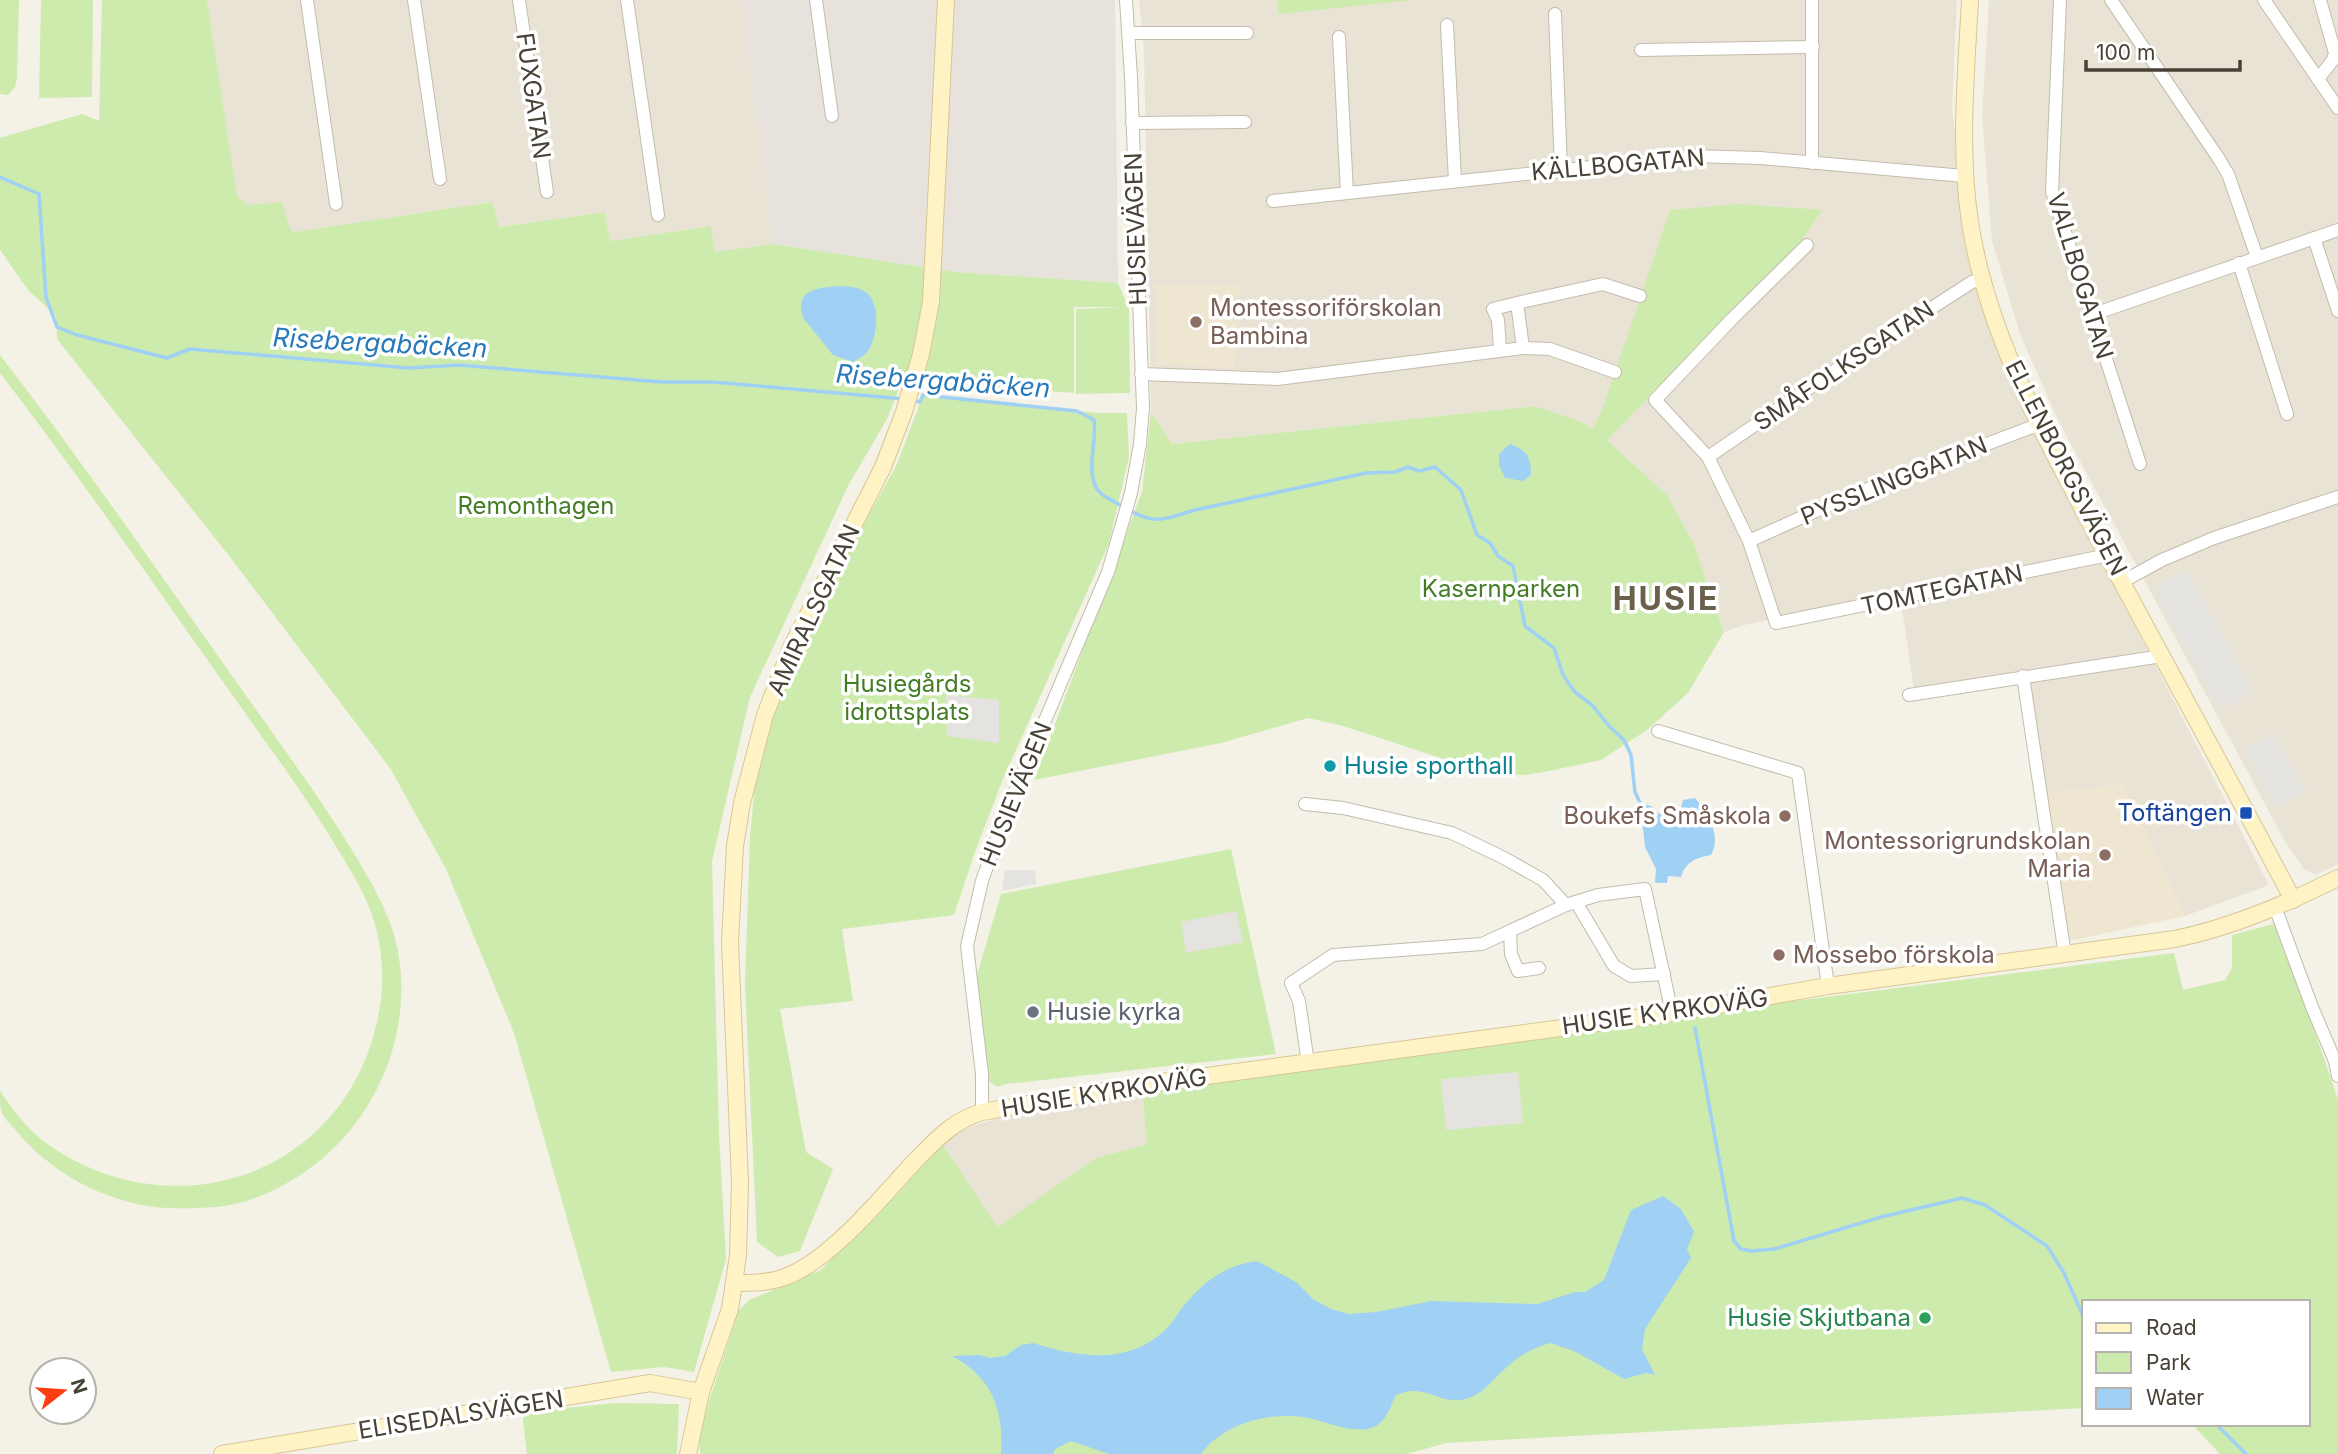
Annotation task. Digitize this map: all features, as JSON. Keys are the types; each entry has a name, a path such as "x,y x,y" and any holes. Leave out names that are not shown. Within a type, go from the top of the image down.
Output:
{"street":[{"path":"307,0 336,204"},
{"path":"414,0 440,178"},
{"name":"FUXGATAN","path":"519,0 547,192"},
{"path":"627,0 658,215"},
{"path":"816,0 832,116"},
{"name":"AMIRALSGATAN","path":"735,1283 740,1182 730,942 735,846 742,803 765,715 791,648 879,476 904,412 915,374 931,302 944,0"},
{"name":"HUSIEVÄGEN","path":"982,1112 982,1074 967,946 980,889 1017,784 1108,572 1132,493 1140,444 1143,408 1126,0"},
{"path":"1812,0 1812,163"},
{"name":"ELLENBORGSVÄGEN","path":"1970,0 1963,136 1964,176 1970,225 1982,279 2007,350 2040,424 2122,582 2293,900"},
{"name":"VALLBOGATAN","path":"2060,0 2052,192 2140,464"},
{"path":"2111,0 2220,159 2228,174 2257,257"},
{"path":"2264,0 2338,108"},
{"path":"2318,79 2333,60 2335,53 2320,0"},
{"path":"1555,14 1561,169"},
{"path":"1447,25 1455,181"},
{"path":"1129,33 1247,33"},
{"path":"1339,37 1347,193"},
{"path":"1642,50 1813,47"},
{"path":"1132,123 1245,122"},
{"name":"KÄLLBOGATAN","path":"1273,201 1694,156 1760,158 1964,176"},
{"path":"2091,315 2338,230"},
{"path":"2314,239 2338,311"},
{"path":"1749,541 1708,457 1655,400 1807,245"},
{"path":"2239,263 2287,414"},
{"name":"SMÅFOLKSGATAN","path":"1708,457 1843,365 1972,282 1982,279"},
{"path":"1500,350 1498,320 1493,309 1603,284 1640,296"},
{"path":"1517,303 1523,348"},
{"path":"1141,374 1277,379 1523,348 1550,349 1615,372"},
{"name":"PYSSLINGGATAN","path":"1749,541 1854,494 2040,424"},
{"path":"2122,582 2162,560 2214,538 2338,497"},
{"name":"TOMTEGATAN","path":"1749,541 1776,623 2108,555"},
{"path":"1909,695 2162,656"},
{"path":"2023,676 2065,955"},
{"path":"1658,732 1798,774 1828,986"},
{"path":"1305,804 1343,808 1452,833 1543,880 1571,903 1614,966 1631,976 1664,974"},
{"name":"HUSIE KYRKOVÄG","path":"982,1112 1145,1084 1672,1013 1828,986 2195,935 2221,929 2275,908 2338,878"},
{"path":"1308,1063 1299,1001 1291,983 1333,955 1482,944 1571,903 1598,895 1645,889 1672,1013"},
{"path":"2275,908 2338,1076"},
{"path":"1510,931 1511,954 1518,971 1539,968"},
{"path":"688,1454 701,1392 730,1309 735,1283 768,1282 808,1265 831,1248 942,1133 966,1117 982,1112"},
{"name":"ELISEDALSVÄGEN","path":"222,1454 650,1383 701,1392"}],"shaded area":[{"path":"207,0 741,0 774,244 715,253 711,226 610,241 605,212 498,227 491,202 291,233 238,206"},
{"path":"741,0 1115,0 1118,283 955,272 774,244"},
{"path":"1139,0 1957,0 1952,107 1967,229 2038,439 2269,885 2185,916 2123,784 2044,794 2025,672 1914,691 1900,594 1744,625 1724,632 1694,544 1667,495 1607,440 1796,249 1602,410 1592,429 1582,422 1535,406 1171,444 1151,412 1144,51"},
{"path":"1989,0 2338,0 2338,864 2315,875 2304,869 2286,843 2059,422 2020,334 1992,241 1982,117"},
{"name":"Montessoriförskolan Bambina","path":"1155,284 1241,286 1234,368 1159,364 1156,358"},
{"path":"2187,570 2253,692 2219,710 2153,588"},
{"path":"946,695 999,700 999,743 947,736"},
{"path":"2273,732 2306,791 2276,808 2244,749"},
{"name":"Montessorigrundskolan Maria","path":"2123,784 2185,916 2069,941 2044,794"},
{"path":"1005,870 1035,870 1036,884 1002,891"},
{"path":"1236,911 1243,942 1186,953 1181,922"},
{"path":"1518,1072 1523,1123 1446,1130 1441,1079"},
{"path":"1142,1090 1147,1144 1096,1158 996,1228 941,1142 966,1128 1022,1111"}],"green space":[{"path":"0,0 19,0 17,77 15,87 8,95 0,94"},
{"path":"41,0 93,0 92,97 39,98"},
{"name":"Remonthagen","path":"102,0 207,0 237,196 248,205 282,202 290,229 295,232 492,202 499,227 605,212 610,241 711,226 715,252 774,244 955,272 1118,283 1129,308 1130,393 1076,394 1076,309 1125,307 1074,307 1074,393 903,379 887,419 849,484 750,697 712,861 719,1133 726,1259 694,1372 664,1367 611,1372 514,1033 446,869 390,768 230,557 57,339 56,316 28,290 0,250 0,138 82,114 99,121"},
{"path":"1278,0 1413,0 1278,14"},
{"name":"Kasernparken","path":"1739,204 1822,210 1796,249 1607,440 1667,495 1694,544 1724,632 1688,693 1647,730 1601,760 1524,775 1487,773 1343,726 1308,718 1221,743 1034,780 1142,492 1151,412 1172,444 1535,406 1582,422 1592,429 1602,410 1670,210"},
{"path":"0,355 97,485 320,800 374,888 395,938 401,988 396,1038 389,1062 367,1107 339,1142 309,1169 273,1191 235,1204 205,1208 162,1208 112,1197 80,1183 37,1153 6,1120 0,1107 0,1091 21,1119 46,1143 92,1169 140,1183 188,1186 235,1177 279,1159 317,1130 349,1092 371,1044 381,1002 382,975 380,947 374,921 357,882 316,815 92,497 0,373"},
{"name":"Husiegårds idrottsplats","path":"923,395 1098,413 1127,413 1129,457 1109,543 1003,779 954,915 842,929 853,1001 780,1009 806,1152 833,1169 800,1251 778,1257 757,1242 745,984 750,837 757,764 795,649 897,464"},
{"path":"1231,849 1276,1054 997,1087 990,1082 974,985 1001,894"},
{"path":"2277,923 2338,1099 2338,1454 2220,1454 2194,1426 2310,1426 2310,1300 2082,1300 2082,1408 1446,1443 1407,1454 700,1454 699,1431 739,1310 749,1300 821,1270 941,1142 997,1227 1096,1158 1147,1144 1142,1090 1344,1058 2174,953 2183,990 2225,980 2232,968 2232,935"},
{"path":"617,1403 679,1404 677,1454 527,1454 522,1412"}],"water":[{"path":"844,286 858,288 867,293 876,314 876,329 870,348 853,362 833,355 804,319 801,309 805,295 811,291"},
{"path":"1510,444 1524,452 1529,459 1531,475 1523,481 1505,478 1499,465 1499,454"},
{"path":"1695,798 1712,825 1715,841 1711,855 1692,861 1681,877 1668,876 1667,883 1655,883 1656,869 1645,847 1640,803 1651,806 1658,813 1673,820 1680,813 1683,800"},
{"path":"1663,1196 1681,1209 1694,1232 1687,1249 1691,1258 1645,1329 1642,1349 1655,1375 1646,1373 1624,1379 1574,1351 1550,1343 1517,1359 1484,1389 1469,1398 1450,1400 1416,1391 1396,1395 1384,1419 1371,1428 1354,1429 1303,1417 1275,1416 1233,1428 1221,1435 1201,1454 1109,1454 1071,1441 1055,1449 1053,1454 1001,1454 1000,1423 993,1396 977,1374 952,1356 1005,1356 1021,1345 1033,1343 1087,1355 1122,1353 1154,1339 1171,1324 1198,1291 1215,1277 1234,1267 1257,1261 1296,1282 1313,1299 1331,1309 1349,1314 1376,1312 1431,1301 1537,1304 1575,1292 1585,1292 1604,1280 1631,1210"}],"waterway":[{"name":"Risebergabäcken","path":"0,177 39,194 46,297 57,327 77,335 167,358 190,349 409,368 458,365 662,382 713,382 904,399"},
{"name":"Risebergabäcken","path":"912,400 920,402 923,395 1077,411 1094,420 1092,470 1096,488 1127,509 1152,519 1168,518 1366,473 1395,472 1408,467 1419,471 1435,467 1461,490 1477,535 1490,543 1498,556 1513,566 1525,626 1554,648 1563,675 1575,692 1593,706 1624,740 1631,755 1635,792 1642,807"},
{"name":"Risebergabäcken","path":"1695,1028 1734,1241 1741,1249 1774,1249 1881,1217 1962,1198 1985,1205 2047,1246 2064,1273 2082,1314"},
{"name":"Risebergabäcken","path":"2218,1426 2246,1454"}],"place":[{"name":"Montessoriförskolan Bambina","path":"1196,322"},
{"name":"Husie sporthall","path":"1330,766"},
{"name":"Toftängen","path":"2246,813"},
{"name":"Boukefs Småskola","path":"1785,816"},
{"name":"Montessorigrundskolan Maria","path":"2105,855"},
{"name":"Mossebo förskola","path":"1779,955"},
{"name":"Husie kyrka","path":"1033,1012"},
{"name":"Husie Skjutbana","path":"1925,1318"}],"district":[{"name":"HUSIE","path":"1666,599"}]}
